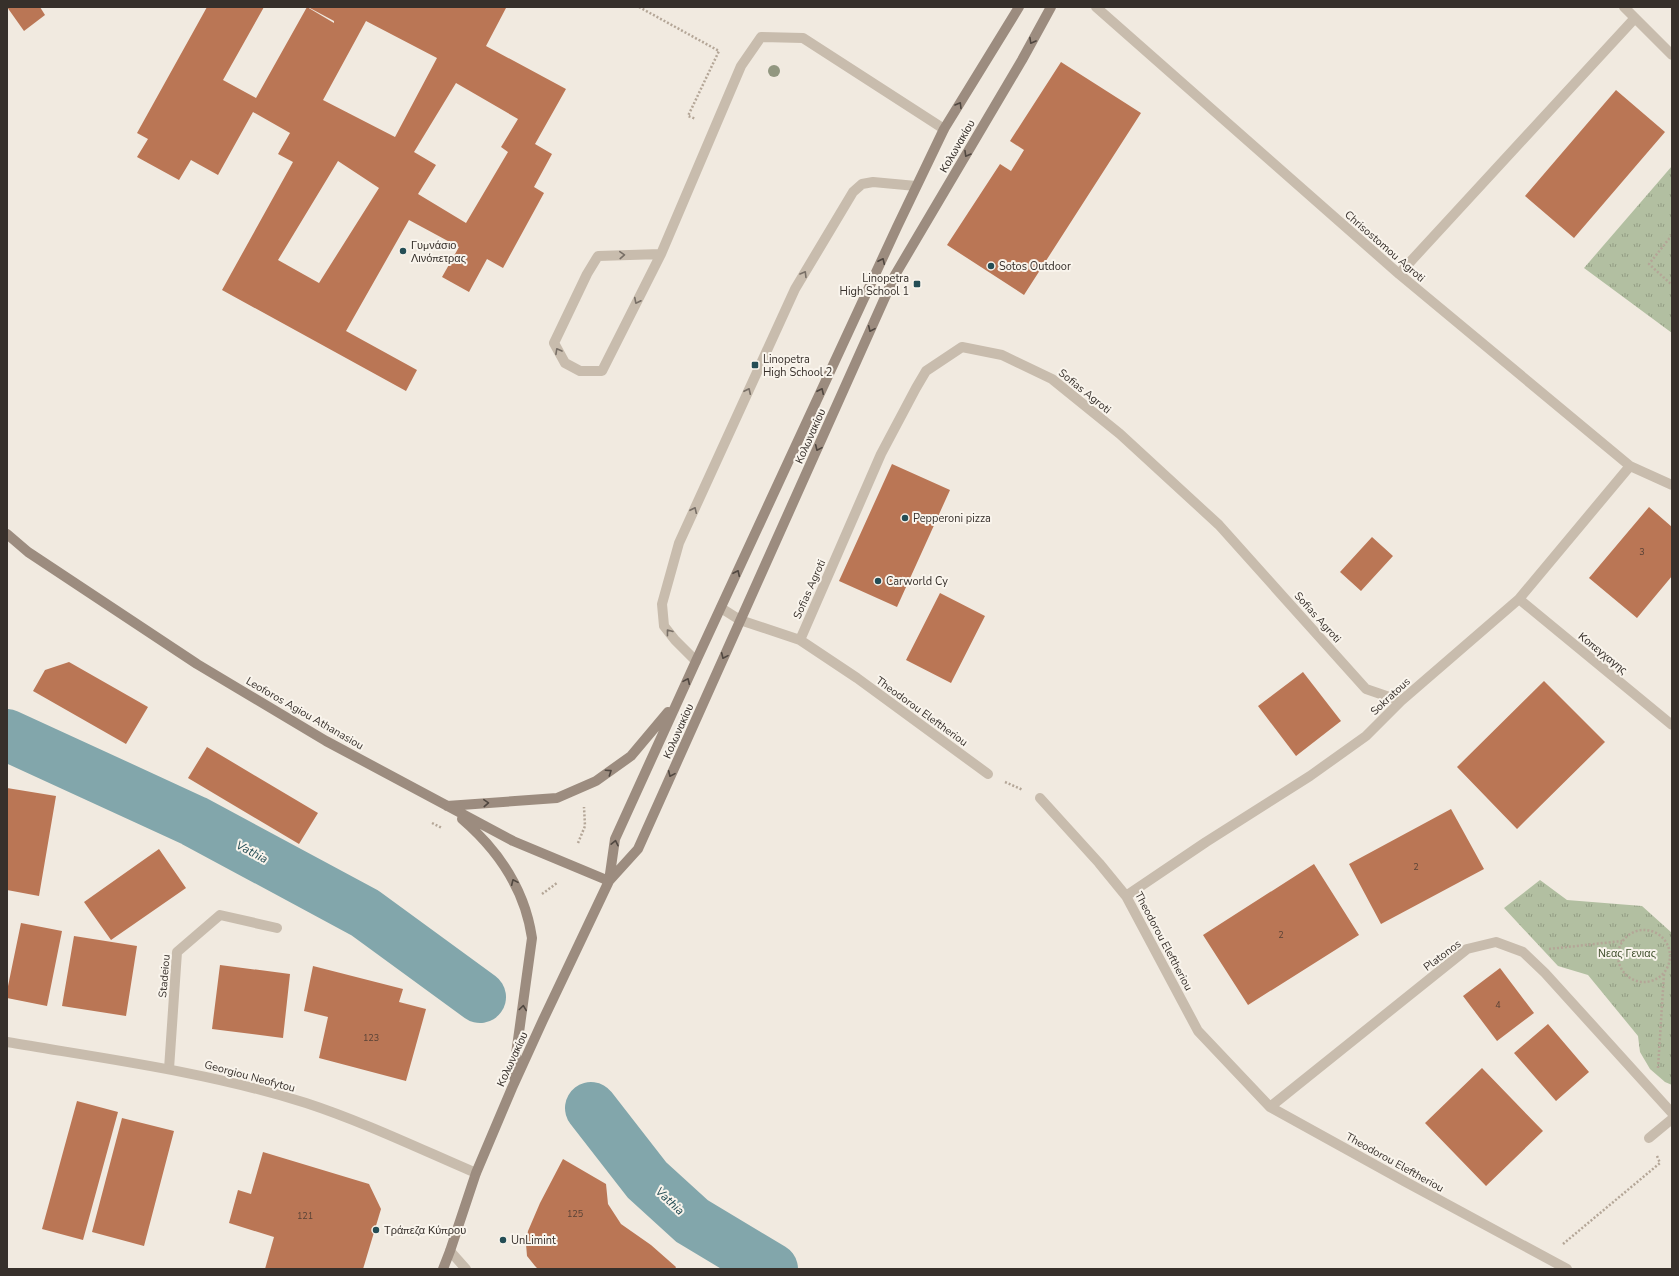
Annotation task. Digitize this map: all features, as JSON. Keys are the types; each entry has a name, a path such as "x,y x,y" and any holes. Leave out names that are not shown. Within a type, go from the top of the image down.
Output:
{"main road":[{"name":"Κολωνακίου","path":"443,1269 476,1173 512,1088 609,881 615,839 696,661 916,186 944,129 1019,7"},
{"name":"Κολωνακίου","path":"609,881 638,849 895,275 1018,67 1051,7"},
{"name":"Leoforos Agiou Athanasiou","path":"7,534 28,552 197,664 326,741 513,841 609,881"},
{"path":"447,806 557,798 596,781 631,756 678,701"},
{"path":"447,806 486,841 510,873 529,919 532,938 512,1088"}],"street":[{"name":"Chrisostomou Agroti","path":"1096,7 1398,274 1630,466 1672,485"},
{"path":"1624,7 1672,55"},
{"path":"1398,274 1635,18"},
{"path":"661,254 598,256 587,274 554,343 565,363 580,371 602,371 661,254 741,66 761,36 803,38 944,129"},
{"path":"696,661 675,640 664,626 662,604 679,543 795,289 853,192 862,184 873,182 916,186"},
{"name":"Sofias Agroti","path":"800,640 881,454 916,388 926,371 962,346 1002,354 1052,379 1120,434 1219,525 1366,689 1401,701"},
{"name":"Sokratous","path":"1126,896 1316,772 1366,736 1401,701 1519,599 1630,466"},
{"name":"Κοπεγχαγης","path":"1519,599 1672,725"},
{"name":"Theodorou Eleftheriou","path":"721,608 740,620 800,640 857,678 988,774"},
{"name":"Theodorou Eleftheriou","path":"1040,798 1099,863 1126,896 1198,1031 1270,1107 1410,1185 1567,1269"},
{"name":"Stadeiou","path":"169,1069 177,952 220,915 277,928"},
{"name":"Platonos","path":"1270,1107 1466,949 1496,942 1523,952 1545,973 1672,1113"},
{"name":"Georgiou Neofytou","path":"7,1042 169,1069 220,1080 306,1103 352,1120 476,1173"},
{"path":"1649,1138 1672,1119"},
{"path":"450,1251 466,1269"}],"path":[{"path":"639,7 719,51 688,116 714,128"},
{"path":"1672,235 1649,264 1672,285"},
{"path":"988,774 1040,798"},
{"path":"578,843 585,826 584,803"},
{"path":"539,896 557,883"},
{"path":"1656,1096 1664,974 1669,964 1670,953 1667,944 1660,935 1650,930 1640,930 1630,934 1622,941 1618,950 1617,959 1620,968 1626,976 1634,981 1645,983 1655,980 1664,974"},
{"path":"1523,952 1622,941"},
{"path":"1546,1258 1660,1163 1649,1138"}],"green space":[{"path":"1672,166 1672,333 1584,268"},
{"name":"Νεας Γενιας","path":"1540,880 1567,900 1642,906 1672,933 1672,1085 1665,1082 1650,1069 1640,1052 1638,1036 1588,975 1558,966 1504,908"}],"building":[{"path":"7,7 40,7 45,15 24,31"},
{"path":"207,7 264,7 223,80 256,98 307,7 334,23 334,21 308,7 505,7 506,8 486,46 566,89 535,144 552,154 534,187 544,193 503,268 487,259 469,292 442,277 459,247 409,220 346,331 417,370 406,391 222,290 293,162 278,154 290,133 253,112 218,175 191,160 179,180 137,157 148,139 137,133","holes":["366,21 437,58 395,137 323,100","456,83 518,119 501,147 508,152 466,223 418,194 436,165 414,152","338,161 379,188 319,283 278,260"]},
{"path":"1061,62 1141,113 1024,295 947,245 1000,164 1011,171 1024,150 1010,141"},
{"path":"1616,90 1665,132 1574,238 1525,196"},
{"path":"892,464 950,490 897,607 839,581"},
{"path":"1649,507 1672,527 1672,576 1637,618 1589,578"},
{"path":"1372,537 1393,556 1361,591 1340,572"},
{"path":"940,593 985,616 951,683 906,660"},
{"path":"69,662 148,707 126,744 33,691 45,670"},
{"path":"1303,672 1341,721 1296,756 1258,706"},
{"path":"1544,681 1605,742 1517,829 1457,767"},
{"path":"207,747 318,813 299,844 188,778"},
{"path":"7,788 56,796 39,896 7,890"},
{"path":"1451,809 1484,869 1381,924 1349,864"},
{"path":"159,849 186,888 111,940 84,902"},
{"path":"1314,864 1359,935 1248,1005 1203,935"},
{"path":"21,923 62,931 47,1006 7,998 7,991"},
{"path":"74,936 137,946 126,1016 62,1006"},
{"path":"220,965 290,974 283,1038 212,1029"},
{"path":"313,966 403,989 399,1002 426,1009 406,1081 319,1058 328,1017 304,1011"},
{"path":"1500,968 1534,1013 1497,1041 1463,996"},
{"path":"1548,1024 1589,1072 1556,1101 1514,1053"},
{"path":"1482,1068 1543,1131 1486,1186 1425,1123"},
{"path":"77,1101 118,1112 83,1240 42,1229"},
{"path":"122,1118 174,1131 144,1246 92,1232"},
{"path":"263,1152 369,1184 381,1209 363,1269 265,1269 274,1237 229,1223 238,1190 251,1194"},
{"path":"563,1159 606,1184 608,1204 621,1224 651,1245 676,1267 675,1269 538,1269 527,1256 526,1244 528,1231 540,1203"}],"waterway":[{"name":"Vathia","path":"7,735 194,821 365,913 480,997"},
{"name":"Vathia","path":"591,1108 647,1180 692,1221 772,1269"}],"place":[{"name":"Γυμνάσιο Λινόπετρας","path":"403,251"},
{"name":"Sotos Outdoor","path":"991,266"},
{"name":"Linopetra High School 1","path":"917,284"},
{"name":"Linopetra High School 2","path":"755,365"},
{"name":"Pepperoni pizza","path":"905,518"},
{"name":"Carworld Cy","path":"878,581"},
{"name":"Τράπεζα Κύπρου","path":"376,1230"},
{"name":"UnLimint","path":"503,1240"}]}
